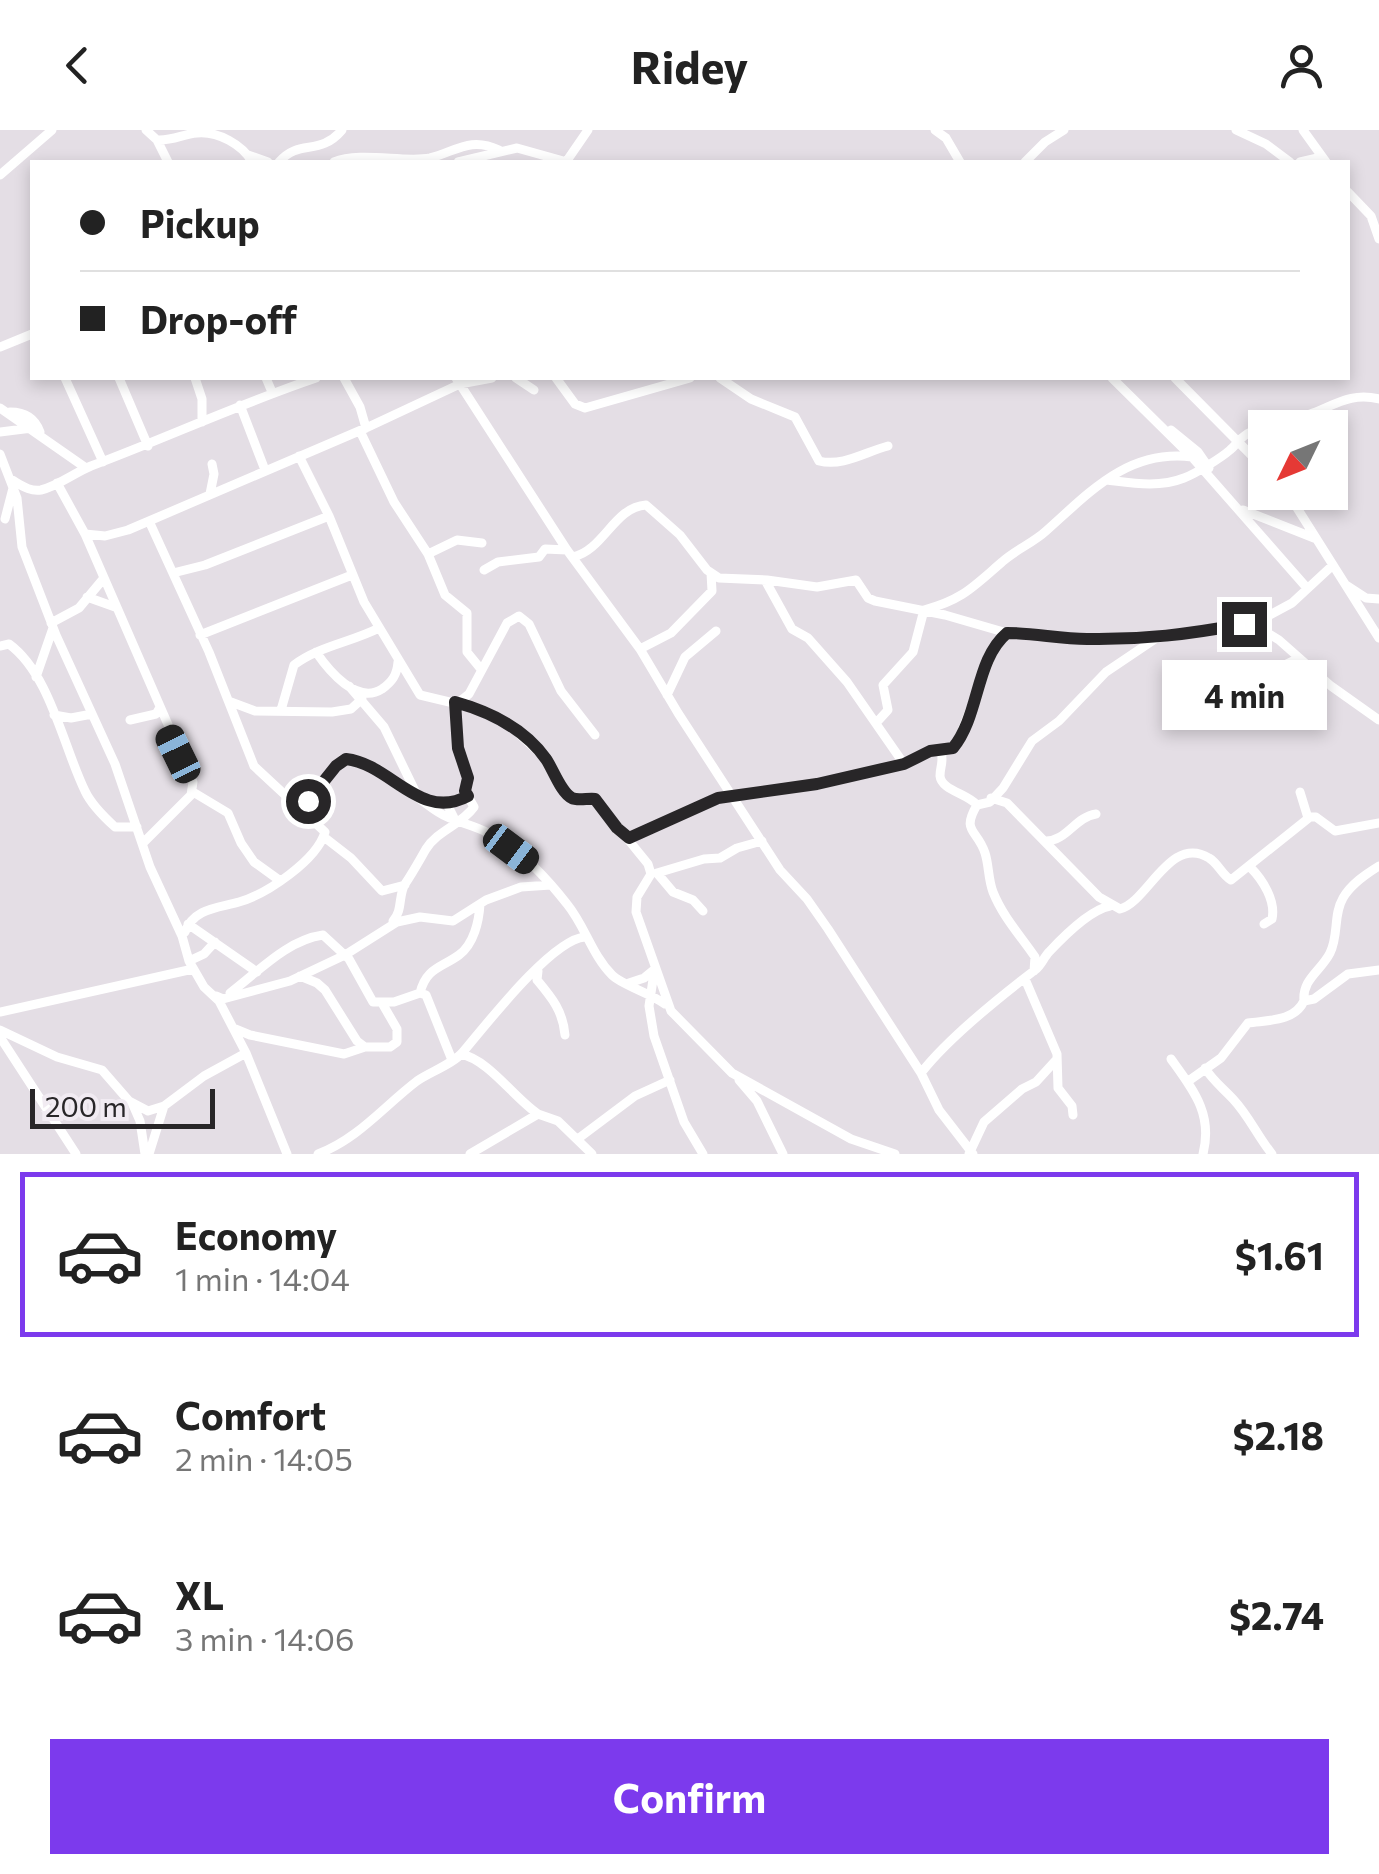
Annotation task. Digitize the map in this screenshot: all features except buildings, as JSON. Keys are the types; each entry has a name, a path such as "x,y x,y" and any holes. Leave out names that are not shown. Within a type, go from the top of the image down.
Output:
{"street":[{"path":"0,176 52,130"},
{"path":"146,130 158,140 167,160"},
{"path":"281,160 295,149 328,144 342,130"},
{"path":"568,160 588,130"},
{"path":"935,130 946,138 959,160"},
{"path":"1027,160 1064,130"},
{"path":"1236,130 1266,144 1287,160"},
{"path":"1302,130 1324,160"},
{"path":"158,140 171,141 199,132 231,142 250,159"},
{"path":"168,160 171,141"},
{"path":"358,160 384,156 429,158 457,146 498,150"},
{"path":"465,160 522,148 561,160"},
{"path":"1350,198 1368,212 1377,226 1379,239"},
{"path":"0,347 30,335"},
{"path":"65,380 103,462"},
{"path":"120,380 148,446"},
{"path":"196,380 202,399 202,422"},
{"path":"267,380 272,392"},
{"path":"13,483 35,490 61,481 272,392 310,380"},
{"path":"345,380 360,406 363,429 394,502 428,554 446,595 466,613 468,652 480,668"},
{"path":"519,380 534,390"},
{"path":"557,380 575,404 585,408 683,380"},
{"path":"723,380 751,399 795,417 819,460 844,462 888,446"},
{"path":"1114,380 1198,462 1307,588"},
{"path":"1177,380 1248,450"},
{"path":"84,534 114,534 148,521 363,429 458,381 570,553 640,648 780,870 828,929 921,1073 939,1110 971,1153"},
{"path":"924,610 965,595 1116,471 1168,455 1198,462 1231,449 1238,440 1272,422 1314,413 1346,398 1379,399"},
{"path":"240,406 265,470"},
{"path":"4,410 25,414 35,422 36,432"},
{"path":"0,432 36,432 86,468"},
{"path":"60,450 61,481 191,777 193,792"},
{"path":"0,454 13,483 18,538 52,626 115,764 150,867 184,928 191,965 218,997 273,1112 288,1154"},
{"path":"298,456 379,628 420,695 495,716 524,736 568,795 576,800 595,799 648,864 652,871 638,898 636,912 668,1006"},
{"path":"1107,480 1151,484 1192,474 1198,462"},
{"path":"210,494 212,464"},
{"path":"3,520 13,483"},
{"path":"484,570 498,562 539,557 545,549 587,554 629,511 646,505 680,535 711,573 726,580 765,580 816,587 856,580 868,598 875,601 1007,633 1087,640 1157,638 1253,624 1282,610 1333,565"},
{"path":"1237,507 1314,538"},
{"path":"1300,510 1314,538 1379,638"},
{"path":"3,520 18,516"},
{"path":"173,573 329,516"},
{"path":"148,521 256,770 322,827 324,837 382,890 405,885"},
{"path":"428,554 457,540 482,543"},
{"path":"640,648 670,633 712,591 711,573"},
{"path":"200,635 352,575"},
{"path":"36,677 52,626 78,608 104,578"},
{"path":"765,580 792,629 808,638 862,700 904,764"},
{"path":"1342,582 1366,598 1379,599"},
{"path":"87,597 115,608"},
{"path":"876,722 888,710 883,685 914,649 924,610"},
{"path":"456,702 463,702 470,694 480,668 507,623 516,617 524,619 561,691 595,734"},
{"path":"1253,624 1274,636 1331,686 1379,720"},
{"path":"281,710 291,669 316,652 360,639 379,628"},
{"path":"667,695 685,657 716,632"},
{"path":"629,838 728,790 817,784 953,748 993,651 1007,633"},
{"path":"977,805 990,802 1004,788 1032,741 1059,722 1106,672 1157,638"},
{"path":"0,646 11,645 36,677 92,803 115,827 137,826"},
{"path":"316,652 328,669 362,700 395,747 420,798"},
{"path":"1245,679 1299,658"},
{"path":"349,686 362,693 375,693 394,677 398,659"},
{"path":"228,700 255,711 344,711 362,700"},
{"path":"218,997 278,986 345,955 387,926 400,912 405,885 432,840 474,805 465,791 468,778 457,740 456,702"},
{"path":"130,720 156,714 159,709"},
{"path":"54,716 92,714"},
{"path":"941,752 943,784 968,794 977,805"},
{"path":"293,802 308,801 346,759 357,761 459,821 492,834 530,863 570,907 580,926 580,938 613,976 668,1006 757,1100 784,1154"},
{"path":"1004,788 1007,803"},
{"path":"143,843 193,792"},
{"path":"193,792 228,813 240,843 254,862 278,880"},
{"path":"1300,792 1308,818"},
{"path":"420,798 448,804 468,796"},
{"path":"991,798 1007,803 1089,886 1120,909 1131,906 1156,874 1184,856 1210,858 1230,880 1308,818 1316,817 1335,831 1379,823"},
{"path":"448,804 459,821"},
{"path":"977,805 968,826 986,857 993,894 1035,957 1034,971"},
{"path":"1045,841 1057,840 1078,821 1096,814"},
{"path":"184,928 210,908 248,899 278,880 307,861 324,837"},
{"path":"656,872 720,858 762,840"},
{"path":"648,864 677,895 693,900 703,912"},
{"path":"666,883 688,865"},
{"path":"1187,1082 1224,1055 1248,1023 1292,1014 1302,1008 1307,983 1325,961 1336,937 1341,900 1356,882 1379,866"},
{"path":"1250,867 1263,882 1274,908 1272,919 1264,924"},
{"path":"387,926 420,918 453,921 480,904 521,887 551,885"},
{"path":"1089,886 1092,911"},
{"path":"420,993 431,970 464,952 480,924 480,904"},
{"path":"1073,1115 1072,1106 1058,1085 1057,1059 1043,1014 1026,979 1092,911 1111,906"},
{"path":"184,928 216,942 257,972"},
{"path":"218,997 286,951 319,935 328,937 345,955 375,1004 420,993"},
{"path":"318,1154 370,1123 412,1085 456,1057 538,968 580,938"},
{"path":"0,1012 191,965 216,942"},
{"path":"538,968 537,980 559,1008 565,1035"},
{"path":"1304,1001 1314,999 1348,974 1379,970"},
{"path":"629,983 654,971"},
{"path":"654,971 649,1006 654,1036 684,1122 703,1154"},
{"path":"300,976 321,985 357,1042 365,1047"},
{"path":"921,1073 969,1024 1014,984 1026,979"},
{"path":"420,993 430,1001 456,1057"},
{"path":"233,1028 339,1054 365,1047 390,1047 399,1039 398,1029 382,1003"},
{"path":"0,1033 57,1057 102,1070 132,1103 147,1154"},
{"path":"0,1033 76,1154"},
{"path":"132,1103 148,1111 164,1106 204,1076 246,1054"},
{"path":"456,1057 476,1059 518,1101 558,1121 592,1154"},
{"path":"971,1153 984,1122 1036,1082 1057,1059"},
{"path":"1171,1059 1187,1082 1208,1128 1203,1154"},
{"path":"1205,1068 1259,1132 1272,1154"},
{"path":"732,1073 851,1138 895,1154"},
{"path":"579,1138 635,1096 670,1080"},
{"path":"147,1154 164,1106"},
{"path":"470,1154 538,1114"},
{"path":"864,1154 881,1151"}],"route":[{"path":"308,801 340,761 346,759 357,761 424,801 448,804 468,796 468,778 457,740 455,702 483,710 518,730 544,756 568,795 576,800 595,799 629,838 731,794 817,784 953,748 971,714 993,651 1007,633 1134,639 1207,633 1244,624"}]}
